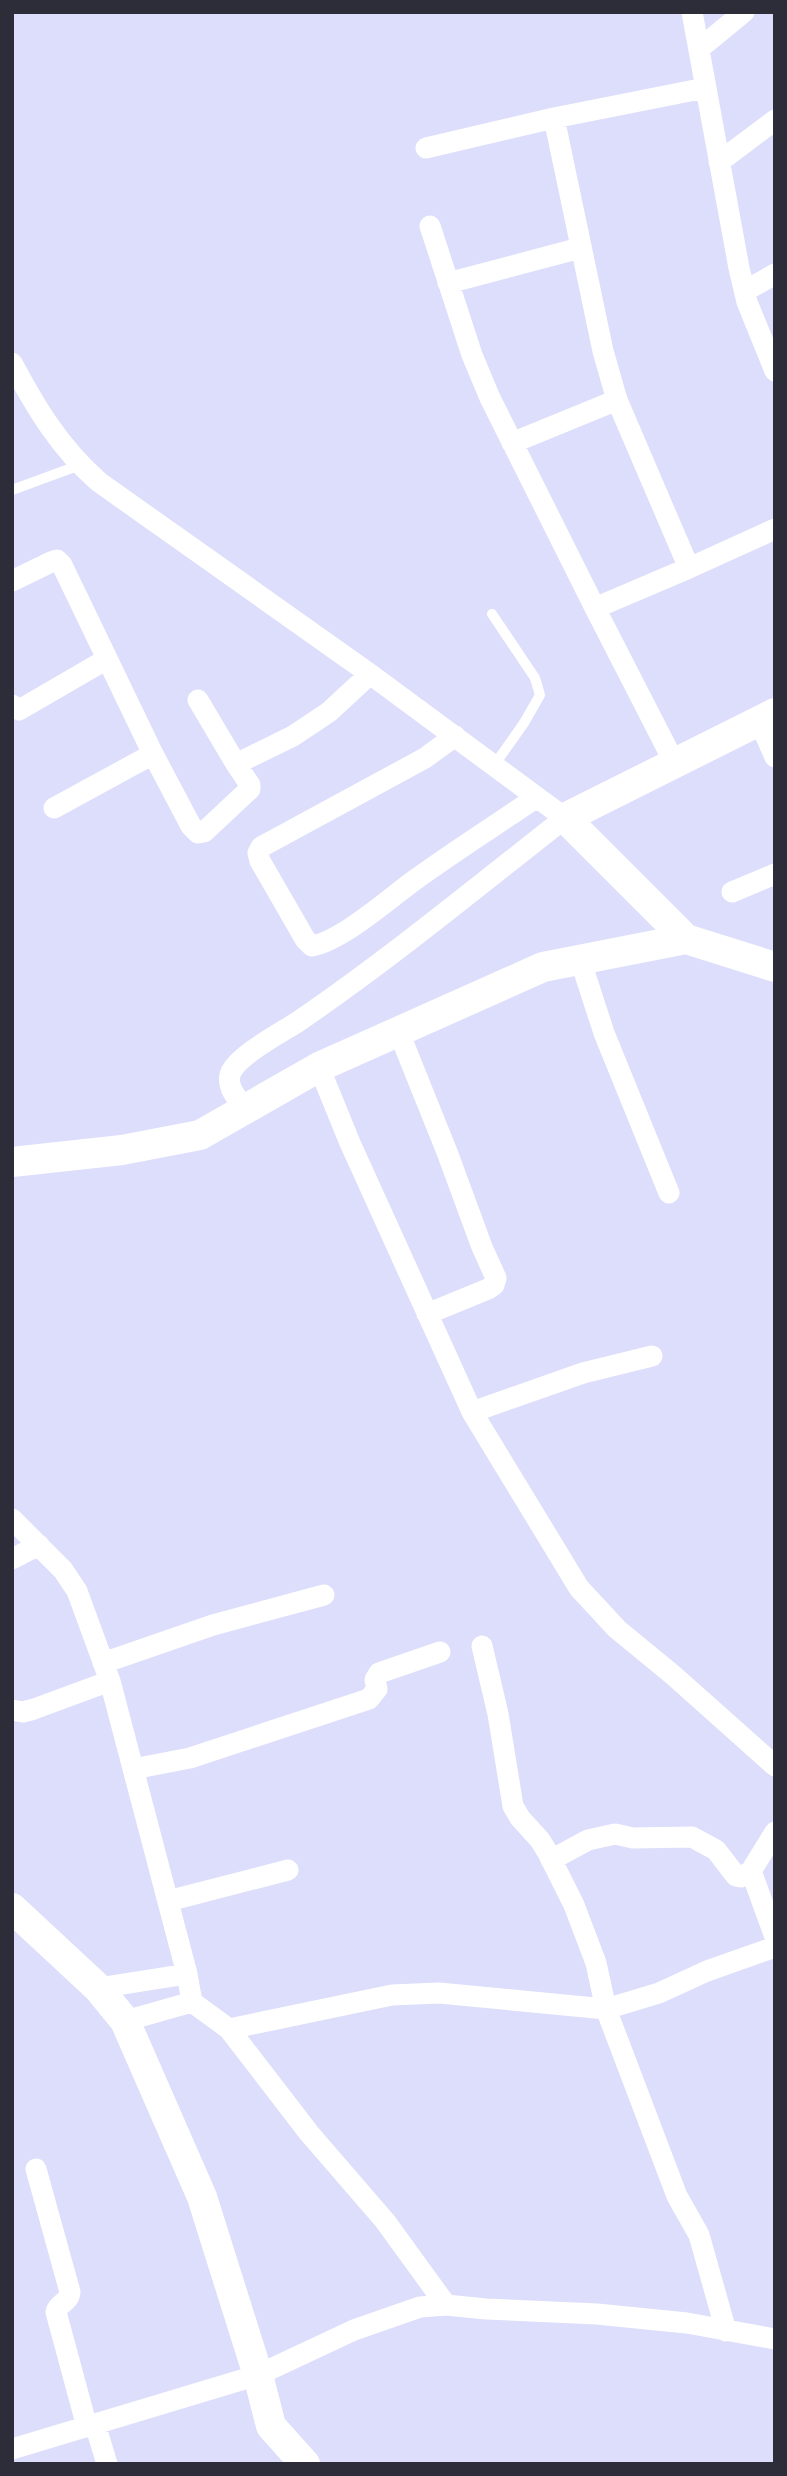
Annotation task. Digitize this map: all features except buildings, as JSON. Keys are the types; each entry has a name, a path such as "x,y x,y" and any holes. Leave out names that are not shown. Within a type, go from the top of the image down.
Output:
{"street":[{"path":"692,12 745,291 775,371"},
{"path":"699,49 744,12"},
{"path":"426,148 554,118 705,88"},
{"path":"554,118 603,351 617,400 689,568"},
{"path":"719,162 775,120"},
{"path":"430,226 472,355 512,443 674,764"},
{"path":"449,283 580,248"},
{"path":"745,291 775,274"},
{"path":"12,363 40,414 80,465 110,490 495,764 565,818 686,939 775,967"},
{"path":"512,443 617,400"},
{"path":"595,608 775,528"},
{"path":"12,581 57,561 65,570 153,754 191,826 198,833 204,832 250,789 198,700"},
{"path":"12,705 19,710 107,659"},
{"path":"236,764 293,736 320,718 370,674"},
{"path":"236,1097 230,1075 236,1063 301,1020 418,933 565,818 767,717 775,757"},
{"path":"455,736 425,758 261,847 258,853 260,861 305,939 312,946 329,940 379,907 537,797"},
{"path":"54,808 153,754"},
{"path":"732,892 775,874"},
{"path":"12,1162 122,1150 200,1135 236,1097 318,1067 543,967 686,939"},
{"path":"580,960 604,1033 669,1193"},
{"path":"398,1030 496,1278 494,1285 488,1289 427,1314"},
{"path":"318,1067 472,1412 579,1588 617,1629 775,1766"},
{"path":"472,1412 583,1373 652,1356"},
{"path":"12,1519 63,1570 77,1591 107,1672 187,1974 192,2002 229,2029 309,2133 385,2221 446,2305"},
{"path":"12,1559 39,1545"},
{"path":"12,1710 23,1712 34,1709 107,1672 213,1625 324,1595"},
{"path":"482,1646 499,1714 513,1806 540,1840 574,1905 596,1963 606,2009 677,2196 699,2235 726,2331"},
{"path":"133,1769 190,1758 369,1699 377,1689 375,1680 379,1673 440,1652"},
{"path":"551,1860 588,1840 615,1835 633,1838 692,1836 716,1850 736,1876 745,1877 775,1832"},
{"path":"167,1901 288,1870"},
{"path":"751,1871 775,1937"},
{"path":"12,1908 97,1988 125,2021 202,2197 258,2375 281,2464"},
{"path":"229,2029 392,1995 439,1993 606,2009 659,1993 707,1971 775,1947"},
{"path":"97,1988 187,1974"},
{"path":"125,2021 192,2002"},
{"path":"36,2169 70,2292 68,2300 58,2307 56,2312 91,2425 107,2464"},
{"path":"12,2449 258,2375 367,2325 420,2307 446,2305 608,2315 687,2323 775,2339"},
{"path":"271,2426 305,2464"}],"lane":[{"path":"12,490 80,465"},
{"path":"492,614 536,678 540,695 495,764"}]}
